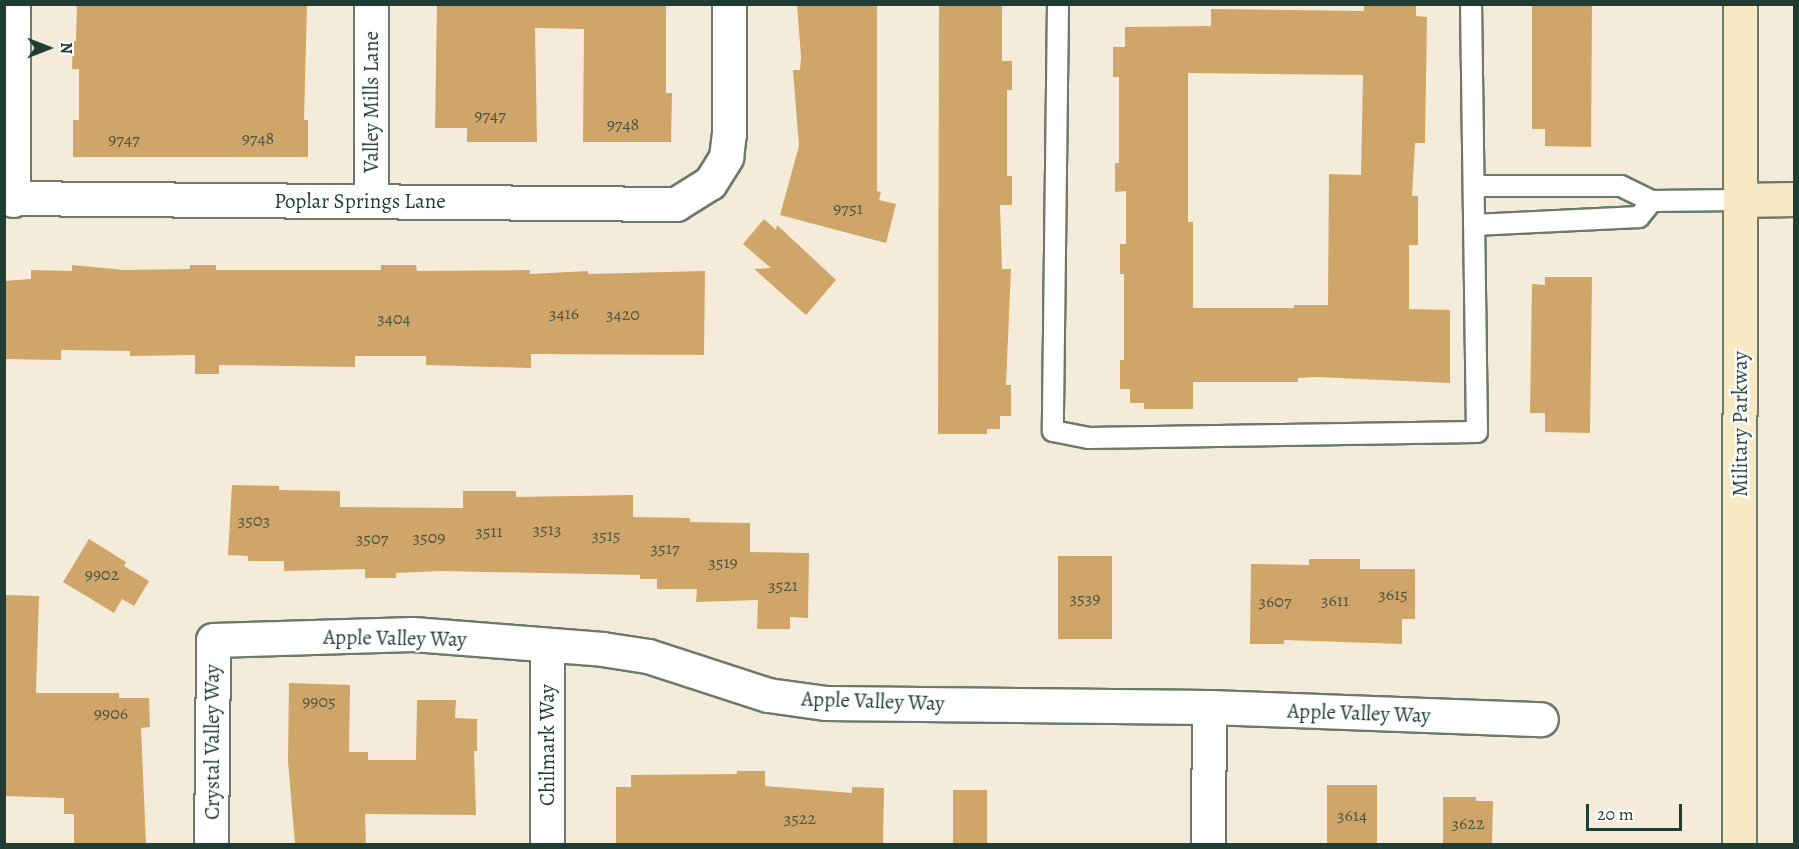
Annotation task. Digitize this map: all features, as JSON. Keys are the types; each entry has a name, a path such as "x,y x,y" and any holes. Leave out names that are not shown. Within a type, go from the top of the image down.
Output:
{"main road":[{"name":"Military Parkway","path":"1739,844 1740,4"},
{"path":"1740,200 1794,199"}],"street":[{"path":"9,199 13,4"},
{"name":"Valley Mills Lane","path":"371,4 371,200"},
{"name":"Poplar Springs Lane","path":"9,199 676,204 710,183 726,157 729,134 729,4"},
{"name":"Apple Valley Way","path":"213,640 413,634 547,645 648,656 768,695 826,702 1209,707 1541,719"},
{"name":"Crystal Valley Way","path":"211,844 213,640"},
{"name":"Chilmark Way","path":"547,645 547,844"},
{"path":"1208,844 1209,707"}],"lane":[{"path":"1058,4 1053,430 1088,438 1477,432 1471,4"},
{"path":"1474,186 1620,186 1652,201 1740,200"},
{"path":"1474,225 1639,218 1652,201"}],"building":[{"path":"77,4 307,4 304,120 308,120 308,157 73,157 73,120 79,120 79,69 72,69 73,41 76,41"},
{"path":"437,4 666,6 666,93 672,93 671,142 583,142 584,29 535,28 537,142 467,142 467,128 435,128"},
{"path":"797,4 877,4 877,191 881,192 879,200 896,204 886,243 780,215 799,146 793,70 800,70 801,57"},
{"path":"939,4 1002,4 1002,61 1012,61 1012,90 1007,90 1007,176 1012,176 1012,205 1000,205 1002,269 1011,269 1006,385 1011,385 1011,416 1000,416 1000,429 987,429 987,434 938,434"},
{"path":"1364,4 1416,4 1416,16 1427,17 1425,143 1415,143 1412,196 1418,196 1418,245 1409,245 1409,309 1450,310 1450,383 1316,377 1298,378 1298,382 1193,382 1193,409 1144,409 1144,403 1130,403 1130,389 1120,389 1120,360 1124,360 1124,274 1120,274 1120,244 1126,244 1126,191 1115,192 1115,163 1119,163 1119,77 1113,77 1113,47 1125,47 1125,27 1211,26 1211,9 1364,11","holes":["1188,73 1363,75 1361,175 1329,174 1328,305 1294,305 1294,308 1193,308 1193,222 1188,222"]},
{"path":"1532,4 1592,4 1591,147 1545,146 1545,129 1532,129"},
{"path":"764,219 776,230 777,225 836,280 806,315 754,269 771,268 743,244"},
{"path":"72,265 124,270 190,269 190,265 216,265 216,270 381,270 381,265 416,265 417,271 530,270 530,274 588,271 588,274 705,271 704,355 531,354 531,368 426,365 426,356 355,356 355,367 219,365 219,374 195,374 195,355 130,356 130,351 61,350 61,360 4,359 4,281 31,279 31,270 72,271"},
{"path":"1545,277 1592,277 1590,433 1545,432 1545,413 1530,413 1532,284 1545,285"},
{"path":"232,485 279,486 279,490 340,491 340,507 463,508 463,491 516,491 516,497 633,495 633,517 690,518 690,522 750,523 750,552 809,553 808,618 790,617 790,629 757,629 758,600 696,602 697,589 657,589 657,579 640,579 640,575 439,571 396,573 396,578 365,578 365,569 284,571 284,561 248,561 248,556 228,555"},
{"path":"89,539 126,562 124,566 149,581 134,606 122,599 114,613 63,582"},
{"path":"1058,556 1112,556 1112,639 1058,639"},
{"path":"1309,559 1360,559 1360,569 1415,569 1415,619 1402,619 1402,644 1284,640 1284,644 1250,644 1251,564 1309,565"},
{"path":"4,595 39,596 36,693 119,693 119,698 149,698 150,727 141,728 146,844 74,844 74,814 64,814 64,798 4,796"},
{"path":"289,683 350,685 349,752 368,752 368,760 416,760 417,700 456,700 455,718 477,719 477,751 474,751 476,815 365,814 366,844 295,844 288,761"},
{"path":"737,771 765,771 765,786 852,793 852,787 884,788 883,844 616,844 616,787 631,787 631,775 737,774"},
{"path":"1327,785 1377,785 1377,844 1327,844"},
{"path":"953,790 987,790 987,844 953,844"},
{"path":"1443,797 1476,797 1476,801 1493,801 1492,844 1443,844"}]}
